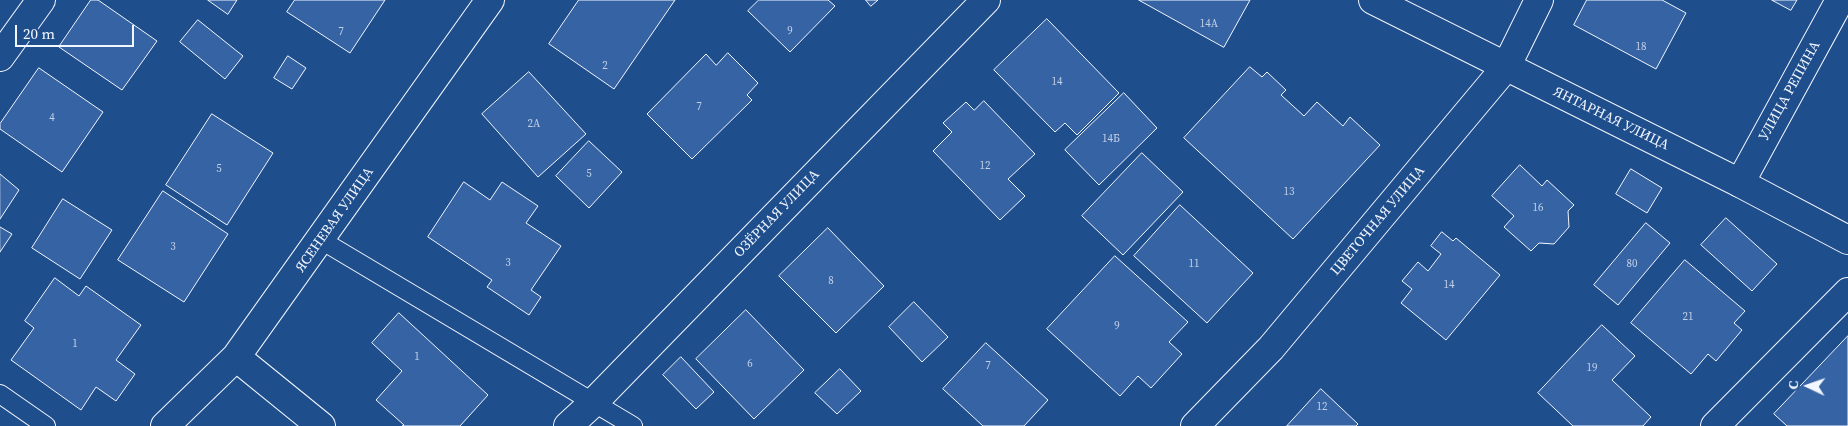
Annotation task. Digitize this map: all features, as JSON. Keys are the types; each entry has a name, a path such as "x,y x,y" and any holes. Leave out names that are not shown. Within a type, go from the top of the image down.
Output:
{"street":[{"path":"0,57 41,0"},
{"name":"ЯСЕНЕВАЯ УЛИЦА","path":"165,426 236,358 490,0"},
{"name":"ОЗЁРНАЯ УЛИЦА","path":"568,426 593,403 986,0"},
{"name":"ЯНТАРНАЯ УЛИЦА","path":"1373,0 1740,183 1848,240"},
{"name":"ЦВЕТОЧНАЯ УЛИЦА","path":"1195,426 1271,348 1506,67 1539,0"},
{"name":"УЛИЦА РЕПИНА","path":"1740,183 1840,0"},
{"path":"1715,426 1848,292"},
{"path":"236,358 322,426"}],"lane":[{"path":"321,240 633,426"},
{"path":"0,394 46,426"}],"building":[{"path":"91,0 98,0 157,41 122,90 59,47"},
{"path":"208,0 237,0 228,14"},
{"path":"295,0 385,0 350,53 287,12"},
{"path":"579,0 675,0 614,89 549,44"},
{"path":"759,0 828,0 835,6 790,52 748,11"},
{"path":"866,0 878,0 871,6"},
{"path":"1139,0 1250,0 1224,47"},
{"path":"1587,0 1662,0 1686,13 1656,69 1574,25"},
{"path":"1772,0 1797,0 1791,10"},
{"path":"1047,19 1119,93 1077,135 1065,123 1055,132 994,70"},
{"path":"198,20 243,56 225,79 180,42"},
{"path":"728,53 758,83 747,95 752,100 692,159 647,114 706,54 716,65"},
{"path":"288,56 306,68 292,89 274,78"},
{"path":"1250,67 1262,77 1267,72 1286,90 1281,95 1304,116 1317,102 1343,126 1350,117 1380,145 1293,239 1184,138"},
{"path":"39,68 103,112 62,172 0,129 0,124"},
{"path":"529,72 586,134 538,177 482,114"},
{"path":"1124,93 1157,128 1099,185 1065,150"},
{"path":"984,101 1035,154 1008,179 1025,196 1000,220 933,151 952,132 943,123 966,102 974,110"},
{"path":"212,114 273,153 227,225 166,185"},
{"path":"589,141 622,172 589,208 556,176"},
{"path":"1142,153 1183,192 1123,255 1082,216"},
{"path":"1520,165 1542,186 1547,180 1574,205 1568,211 1569,227 1554,244 1539,243 1531,251 1504,227 1514,216 1492,196"},
{"path":"1631,169 1662,188 1647,213 1616,194"},
{"path":"0,174 19,190 0,219"},
{"path":"464,182 490,200 502,182 538,206 526,223 561,246 531,290 541,297 529,315 487,287 492,280 428,237"},
{"path":"163,191 228,234 184,302 118,260"},
{"path":"63,199 112,230 80,279 32,248"},
{"path":"1180,205 1253,273 1207,323 1134,256"},
{"path":"1726,218 1777,264 1752,291 1701,245"},
{"path":"1646,223 1670,243 1618,305 1594,285"},
{"path":"0,227 12,234 0,252"},
{"path":"828,228 884,286 836,333 779,276"},
{"path":"1442,232 1453,241 1456,238 1500,275 1446,340 1401,303 1412,289 1402,281 1418,262 1428,271 1441,254 1431,246"},
{"path":"1115,256 1188,322 1169,342 1182,354 1151,388 1138,376 1120,396 1047,329"},
{"path":"1685,260 1745,311 1734,323 1742,330 1716,361 1708,354 1691,374 1631,323"},
{"path":"55,278 79,296 86,286 141,325 116,360 135,374 116,401 96,387 81,410 11,360 34,328 25,321"},
{"path":"914,302 948,337 922,362 889,327"},
{"path":"746,310 804,370 754,419 696,359"},
{"path":"399,313 488,395 460,426 402,426 404,425 376,400 402,371 372,343"},
{"path":"1602,325 1635,356 1612,380 1651,417 1643,426 1573,426 1538,393"},
{"path":"1848,336 1848,426 1787,426 1774,414"},
{"path":"986,343 1048,400 1024,426 983,426 943,389"},
{"path":"681,357 714,392 696,409 663,375"},
{"path":"840,369 861,391 837,414 815,393"},
{"path":"1321,389 1358,424 1356,426 1287,426"}]}
